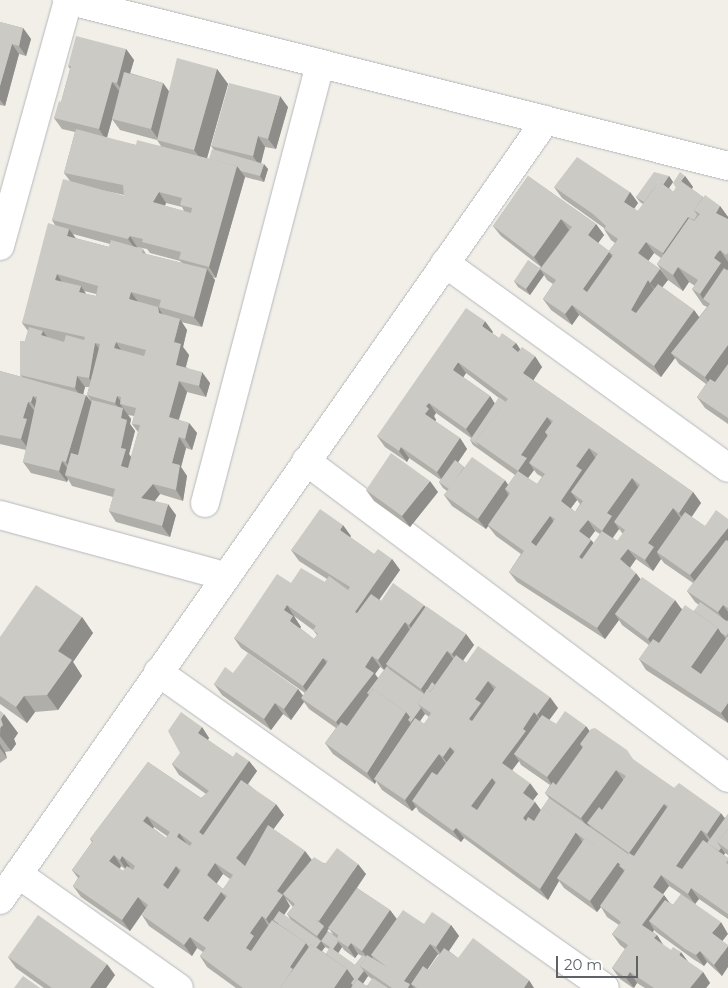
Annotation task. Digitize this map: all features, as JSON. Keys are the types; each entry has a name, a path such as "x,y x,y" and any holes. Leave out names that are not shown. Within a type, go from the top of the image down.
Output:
{"street":[{"path":"0,246 67,0 728,166"},
{"path":"205,503 320,64"},
{"path":"0,900 546,120"},
{"path":"445,263 728,468"},
{"path":"306,461 728,778"},
{"path":"0,515 225,576"},
{"path":"158,672 605,988"},
{"path":"18,874 179,988"}],"building":[{"path":"0,22 23,28 19,46 12,44 0,86"},
{"path":"76,36 126,49 117,83 112,82 99,129 54,118 59,101 61,102 71,66 68,66"},
{"path":"177,58 217,69 194,150 157,140"},
{"path":"124,72 163,83 151,129 112,119"},
{"path":"229,83 280,96 268,139 258,136 253,156 211,146"},
{"path":"76,129 136,145 137,140 237,166 209,267 179,259 181,252 142,242 143,239 130,236 128,239 52,220 63,179 124,196 123,185 64,173","holes":["159,192 182,198 180,205 192,208 191,213 153,202"]},
{"path":"212,149 264,164 260,176 241,171 237,166 209,159"},
{"path":"577,157 630,192 624,202 638,211 659,181 673,192 676,188 673,183 680,172 685,176 681,181 703,197 694,210 697,215 694,220 688,217 663,253 646,242 638,253 660,269 650,283 648,280 631,310 636,313 658,284 694,310 654,366 572,305 565,314 543,299 556,280 540,269 572,227 561,219 534,257 493,226 528,176 596,224 588,235 609,251 618,239 604,229 606,226 593,214 554,187","holes":["609,252 613,255 587,292 583,289"]},
{"path":"654,172 669,176 663,185 659,181 644,202 636,197"},
{"path":"705,195 720,206 716,213 728,219 728,253 726,255 720,250 717,253 714,258 721,263 700,294 692,289 698,280 678,267 673,275 657,264 689,218 694,221 700,214 694,210"},
{"path":"48,223 69,229 67,236 109,247 111,240 143,249 142,253 207,269 194,317 159,307 161,300 131,292 129,299 158,307 159,313 180,319 174,342 181,344 176,365 202,372 199,386 179,381 169,417 189,423 185,439 179,437 172,463 180,465 176,490 153,484 141,498 168,504 162,526 109,511 115,489 65,475 71,453 78,455 92,400 123,408 121,418 127,420 121,448 126,449 121,466 128,468 140,425 132,424 136,408 120,404 121,397 117,396 115,403 87,395 100,344 95,343 89,378 77,376 75,388 20,375 20,341 25,341 29,327 43,331 41,335 64,342 66,335 84,340 85,337 22,323","holes":["57,274 98,286 96,296 79,292 81,286 55,280","116,342 146,350 144,356 114,348"]},
{"path":"528,260 540,269 526,289 514,281"},
{"path":"724,268 728,271 728,345 705,377 671,353 710,304 703,299"},
{"path":"466,308 485,321 482,326 499,338 502,333 516,343 512,347 518,352 522,347 535,356 523,373 693,492 679,513 673,508 648,543 654,547 645,560 628,549 620,559 636,573 597,628 509,572 524,551 488,525 510,493 505,489 518,471 475,441 508,399 458,362 453,370 490,396 466,429 429,403 426,406 429,409 425,414 460,438 437,472 401,447 399,451 377,436","holes":["547,417 553,421 545,432 548,435 529,463 545,474 537,484 518,471 527,458 521,455","589,448 598,454 571,492 583,501 575,512 561,501 582,470 576,466","632,478 640,485 614,522 625,530 617,541 602,531 612,516 607,513","550,516 555,519 536,546 531,542","588,520 602,531 582,559 579,557 591,540 579,531"]},
{"path":"728,364 728,418 697,397 710,379 715,382"},
{"path":"0,371 86,395 66,462 62,461 59,471 23,462 37,397 33,396 31,402 28,402 23,418 27,419 21,439 0,435"},
{"path":"499,397 506,402 475,441 479,446 470,440"},
{"path":"391,453 430,481 402,516 366,490"},
{"path":"472,457 505,480 478,519 444,495"},
{"path":"455,460 464,467 449,489 439,482"},
{"path":"320,509 343,525 340,530 374,554 378,549 392,559 355,612 357,613 371,594 381,601 393,583 424,605 409,625 405,622 378,660 372,656 365,667 374,673 336,722 301,698 328,661 323,658 303,686 234,638 277,574 291,583 301,568 325,582 329,576 348,590 350,587 291,550","holes":["287,605 316,626 313,630 318,634 314,639 290,621 293,616 284,610"]},
{"path":"716,510 728,519 728,528 690,575 657,552 685,512 705,526"},
{"path":"726,540 728,541 728,608 723,605 718,612 687,591"},
{"path":"642,577 675,600 648,639 615,614"},
{"path":"36,585 82,617 58,651 72,660 47,695 24,696 16,707 0,696 0,637"},
{"path":"700,602 728,622 728,633 726,636 694,611"},
{"path":"685,605 718,628 691,667 701,674 728,637 728,703 721,713 639,659 653,639 659,643"},
{"path":"426,606 466,634 452,654 447,651 421,689 386,664"},
{"path":"478,646 550,697 537,715 534,712 523,729 526,731 502,763 530,783 523,793 535,802 523,818 526,821 528,817 534,821 542,808 576,832 540,889 456,828 453,831 412,801 432,772 437,775 455,751 450,747 443,757 439,754 405,800 374,779 415,718 424,724 431,713 418,704 427,689 430,692 456,655 466,663","holes":["488,681 496,687 472,721 469,719 481,703 475,699","492,778 496,782 477,810 471,806"]},
{"path":"248,653 298,689 284,709 275,703 264,719 214,684 225,667 233,673"},
{"path":"387,666 424,694 418,704 421,708 411,722 408,720 410,717 406,712 373,689 369,694 367,693"},
{"path":"432,682 435,685 430,692 427,690"},
{"path":"373,689 406,712 367,773 325,743 341,722 347,726"},
{"path":"0,711 4,714 1,719 3,725 0,728"},
{"path":"565,711 586,726 547,777 514,754 542,715 556,724"},
{"path":"181,712 202,727 198,733 233,757 236,752 249,761 199,832 203,835 241,780 276,804 236,858 245,866 268,825 305,851 277,891 283,895 266,919 262,916 250,933 254,936 246,948 251,951 272,920 306,943 290,967 293,969 280,988 243,988 200,956 206,948 190,937 184,945 142,915 148,905 138,897 122,920 73,886 80,876 72,870 93,841 90,839 148,762 201,798 209,791 172,764 180,753 168,731","holes":["147,816 170,832 166,838 143,821","179,833 192,843 190,846 177,837","114,855 120,860 122,856 135,866 133,870 127,866 123,871 109,861","215,863 233,875 223,889 207,875","176,866 181,870 168,889 163,885","221,892 227,896 208,922 203,918"]},
{"path":"595,728 627,750 633,759 674,788 679,783 721,813 707,834 701,830 676,866 682,869 703,840 728,858 726,863 728,864 728,914 691,888 688,894 661,875 653,887 664,895 642,925 657,935 654,938 671,950 673,947 681,952 679,955 703,972 690,988 654,988 630,972 626,978 612,968 628,945 612,934 621,922 600,906 625,870 619,866 629,853 587,823 599,807 602,810 626,776 616,770 581,818 545,793 553,782 556,785 583,747 580,744 591,729","holes":["664,804 668,806 634,856 629,853"]},
{"path":"549,798 628,854 621,865 542,808"},
{"path":"728,814 728,829 717,842 721,848 719,851 707,843"},
{"path":"728,829 728,850 717,842"},
{"path":"585,838 618,862 590,901 557,878"},
{"path":"337,848 358,864 319,921 316,920 324,926 317,936 287,914 295,904 283,894 314,857 325,864"},
{"path":"357,888 390,910 362,951 351,943 348,947 337,940 338,935 328,928"},
{"path":"681,894 721,922 712,933 728,946 714,965 700,951 696,955 685,949 649,921 665,900 673,905"},
{"path":"403,910 424,924 432,912 451,925 436,947 430,944 404,981 410,984 408,988 392,988 360,966 367,955 387,967 371,955"},
{"path":"279,911 321,941 316,948 311,944 309,947 273,920"},
{"path":"38,915 107,964 90,988 52,988 8,957"},
{"path":"328,931 337,938 338,942 333,949 355,965 363,955 366,957 360,966 364,971 353,985 351,983 354,979 347,969 326,954 330,947 321,941"},
{"path":"473,938 529,980 524,988 417,988 411,984 423,966 428,970 444,948 458,958"},
{"path":"311,944 347,969 334,988 280,988"},
{"path":"23,976 40,988 14,988"},
{"path":"373,978 388,988 369,988 367,986"},
{"path":"357,979 369,988 351,988"}]}
